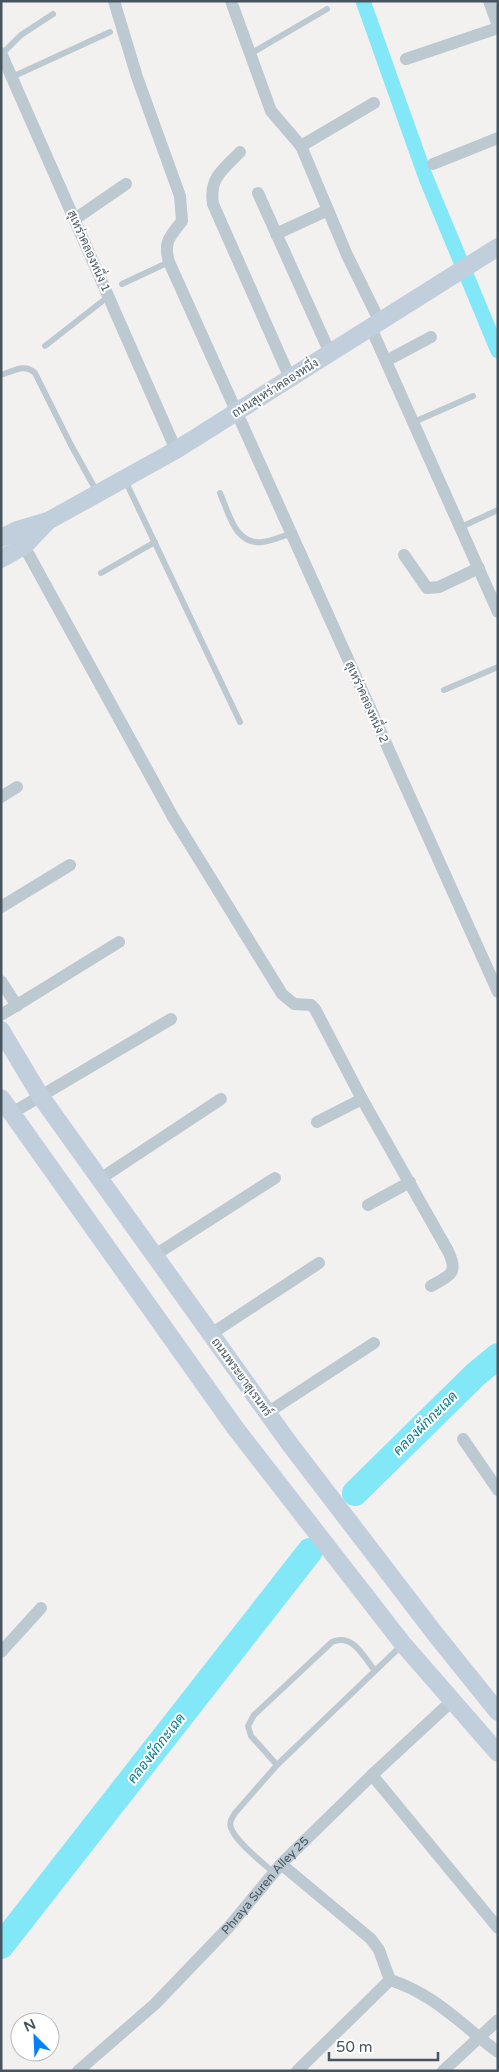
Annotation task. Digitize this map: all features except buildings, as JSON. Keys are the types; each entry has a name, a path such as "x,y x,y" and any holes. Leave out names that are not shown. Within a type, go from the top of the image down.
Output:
{"street":[{"path":"114,1 137,77 180,196 182,221 167,240 166,249 169,262"},
{"path":"231,1 271,111 301,146 375,325 386,361 498,612"},
{"path":"406,60 498,27 489,1"},
{"name":"สุเหร่าคลองหนึ่ง 1","path":"1,53 176,450"},
{"path":"301,146 374,103"},
{"path":"433,164 498,138"},
{"path":"240,152 216,176 212,185 213,204 290,378"},
{"path":"75,219 126,184"},
{"path":"258,193 330,353"},
{"path":"276,234 328,210"},
{"name":"ถนนสุเหร่าคลองหนึ่ง","path":"1,538 14,536 48,521 176,450 498,247"},
{"name":"สุเหร่าคลองหนึ่ง 2","path":"169,262 498,992"},
{"path":"386,361 431,337"},
{"path":"14,536 173,817 276,986 288,1001 294,1004 311,1005 315,1009 362,1099 454,1263 452,1272 431,1286"},
{"name":"ถนนสุเหร่าคลองหนึ่ง","path":"1,559 14,536"},
{"path":"404,555 427,588 439,587 479,568"},
{"path":"1,797 17,787"},
{"path":"1,907 70,865"},
{"path":"1,1015 119,942"},
{"path":"1,981 17,1006"},
{"path":"10,1115 171,1019"},
{"name":"ถนนพระยาสุเรนทร์","path":"1,1030 41,1097 267,1413 424,1619 498,1712"},
{"path":"1,1098 10,1115 236,1429 403,1644 498,1753"},
{"path":"100,1179 221,1098"},
{"path":"317,1122 362,1099"},
{"path":"155,1256 275,1178"},
{"path":"368,1205 410,1182"},
{"path":"211,1334 319,1263"},
{"path":"267,1413 374,1344"},
{"path":"463,1440 498,1490"},
{"path":"1,1652 41,1608"},
{"name":"Phraya Suren Alley 25","path":"78,2071 155,2004 228,1928 277,1868 372,1775 452,1701"},
{"path":"372,1775 498,1928"},
{"path":"277,1868 371,1939 379,1950 390,1980"},
{"path":"390,1980 410,1986 445,2009 498,2052"},
{"path":"298,2071 390,1980"},
{"path":"443,2071 498,2020"}],"lane":[{"path":"250,54 327,9"},
{"path":"1,53 21,36 53,14"},
{"path":"12,77 110,32"},
{"path":"122,284 169,262"},
{"path":"44,346 108,296"},
{"path":"1,374 23,367 30,368 35,373 71,446 98,493"},
{"path":"414,422 473,396"},
{"path":"125,478 240,722"},
{"path":"220,493 236,532 243,538 252,542 264,542 290,534"},
{"path":"461,528 498,510"},
{"path":"101,573 155,542"},
{"path":"444,690 498,667"},
{"path":"277,1765 251,1736 248,1726 254,1715 332,1642 341,1638 351,1641 375,1671"},
{"path":"277,1868 235,1835 230,1826 231,1820 277,1765 403,1644"}],"waterway":[{"path":"363,1 426,178 498,351"},
{"name":"คลองผักกะเฉด","path":"355,1493 475,1375 498,1356"},
{"name":"คลองผักกะเฉด","path":"1,1946 310,1551"}]}
